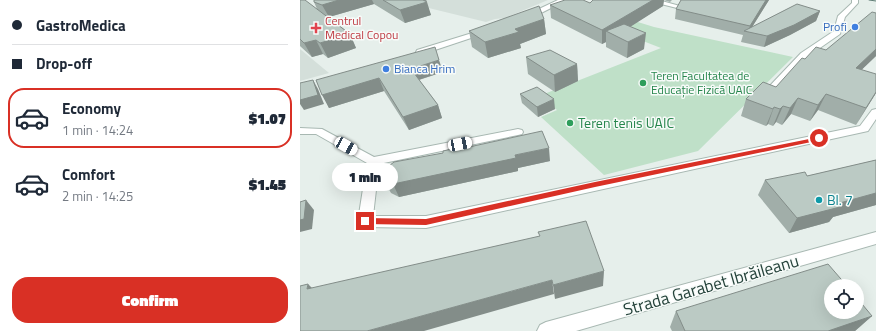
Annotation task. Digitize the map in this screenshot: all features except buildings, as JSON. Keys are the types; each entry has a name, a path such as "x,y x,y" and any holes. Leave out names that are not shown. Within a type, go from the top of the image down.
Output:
{"street":[{"path":"517,20 564,0"},
{"path":"648,0 677,6"},
{"path":"766,95 804,55 837,32 842,16 855,3 855,0"},
{"path":"414,53 491,29"},
{"path":"373,161 365,221 426,222 864,129 876,112"},
{"path":"300,131 318,131 373,161 518,132"},
{"name":"Strada Garabet Ibrăileanu","path":"546,331 876,238"}],"shaded area":[{"path":"396,0 548,0 505,18 486,22"},
{"path":"300,49 329,73 300,81"}],"green space":[{"path":"615,15 654,27 793,57 698,151 604,175 541,117 557,110 539,96 661,48 599,24"}],"tram line":[{"path":"869,0 876,1"}],"place":[{"name":"Profi","path":"855,27"},
{"name":"Centrul Medical Copou","path":"316,28"},
{"name":"Bianca Hrim","path":"386,69"},
{"name":"Teren Facultatea de Educație Fizică UAIC","path":"643,83"},
{"name":"Teren tenis UAIC","path":"570,123"},
{"name":"Bl. 7","path":"819,200"}],"route":[{"path":"365,221 426,222 819,138"}]}
